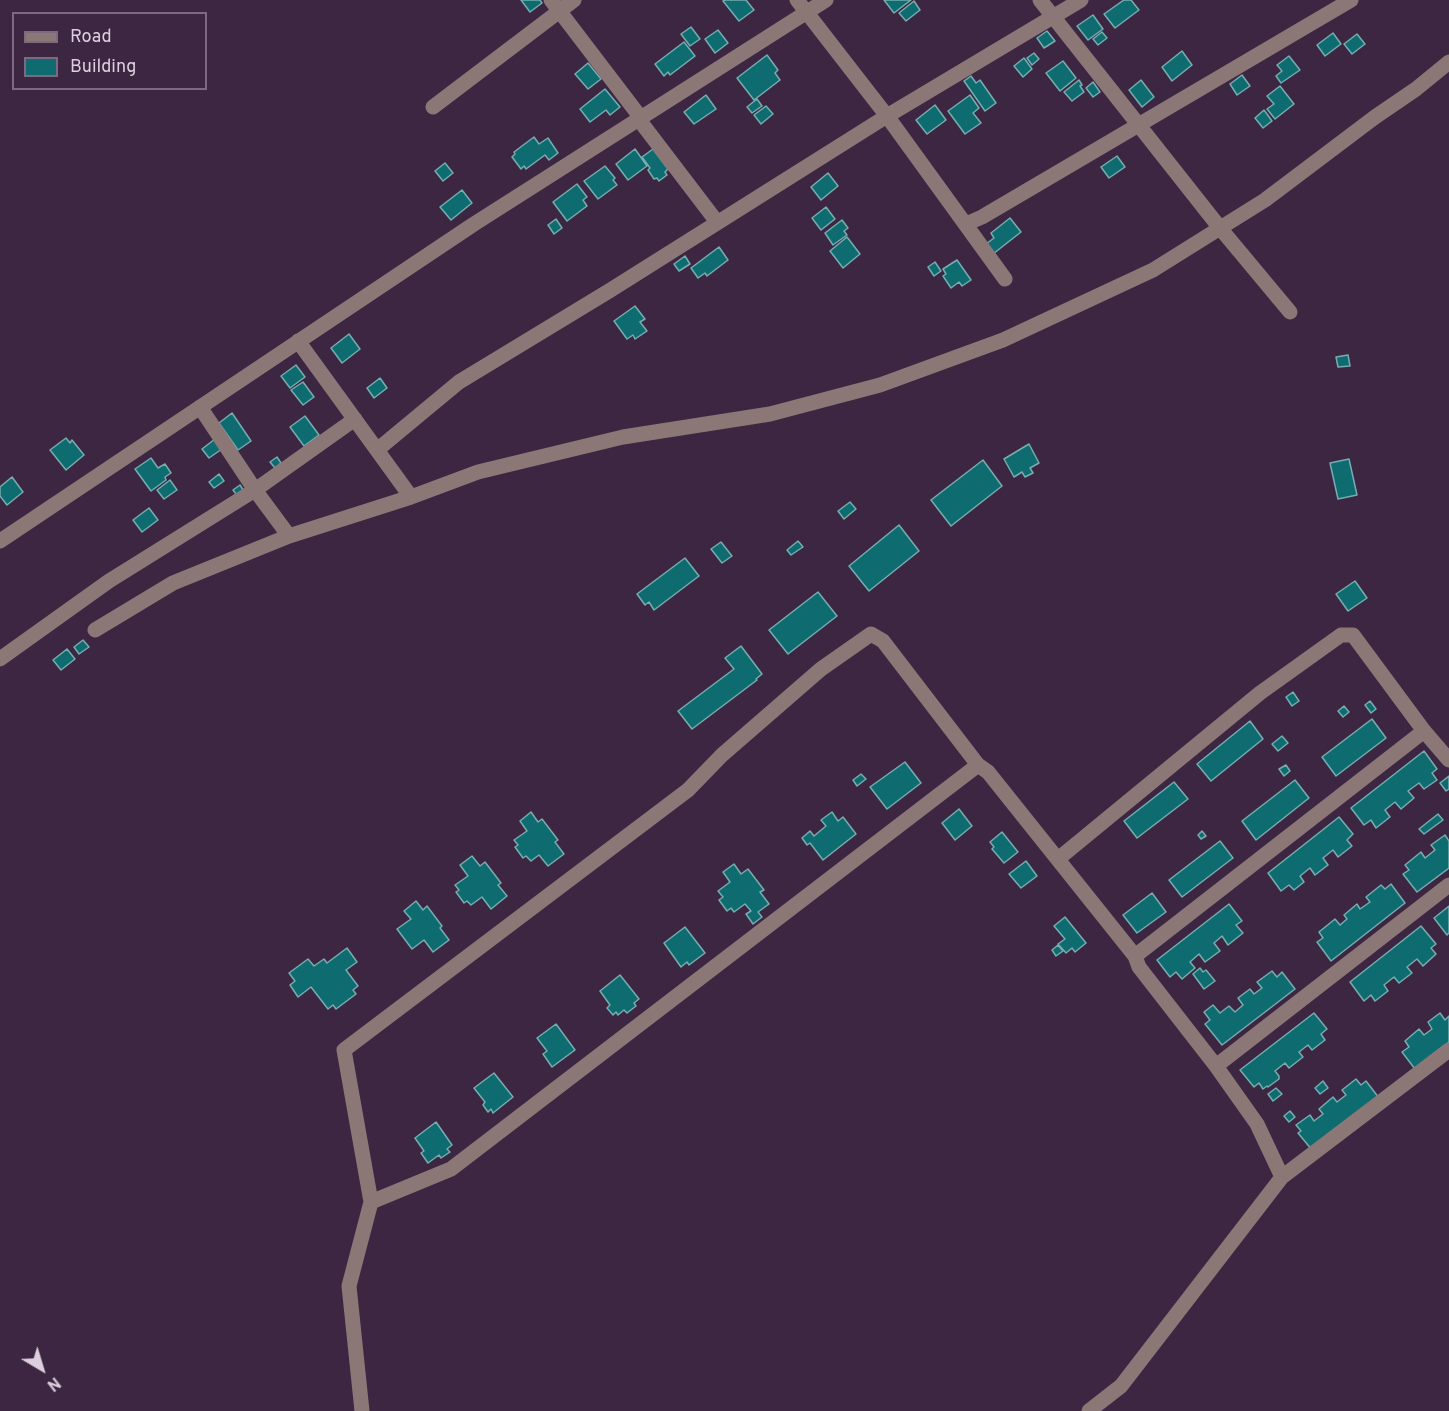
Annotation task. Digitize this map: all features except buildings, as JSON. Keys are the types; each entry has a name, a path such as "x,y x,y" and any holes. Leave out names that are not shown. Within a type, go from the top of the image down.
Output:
{"street":[{"path":"434,107 555,5 574,0"},
{"path":"0,541 474,224 641,118 802,6 826,0"},
{"path":"1040,0 1220,228 1290,312"},
{"path":"377,450 459,382 609,291 887,116 1081,0"},
{"path":"966,224 982,218 1351,0"},
{"path":"555,5 717,222"},
{"path":"802,6 887,116 1005,279"},
{"path":"95,630 173,583 289,537 411,497 478,472 623,438 770,414 880,384 1003,340 1153,270 1265,200 1375,117 1416,90 1449,62"},
{"path":"298,341 411,497"},
{"path":"200,407 289,537"},
{"path":"0,658 110,581 255,490 355,419"},
{"path":"363,1411 349,1286 371,1202 344,1050 688,790 722,755 821,669 871,634 883,641 978,765 988,772 1135,956 1139,967 1216,1066 1257,1124 1282,1177"},
{"path":"1058,859 1260,693 1341,635 1353,635 1424,731 1449,760"},
{"path":"1135,956 1424,731"},
{"path":"371,1202 451,1169 978,765"},
{"path":"1216,1066 1449,885"},
{"path":"1089,1411 1121,1386 1282,1177 1449,1050"}]}
